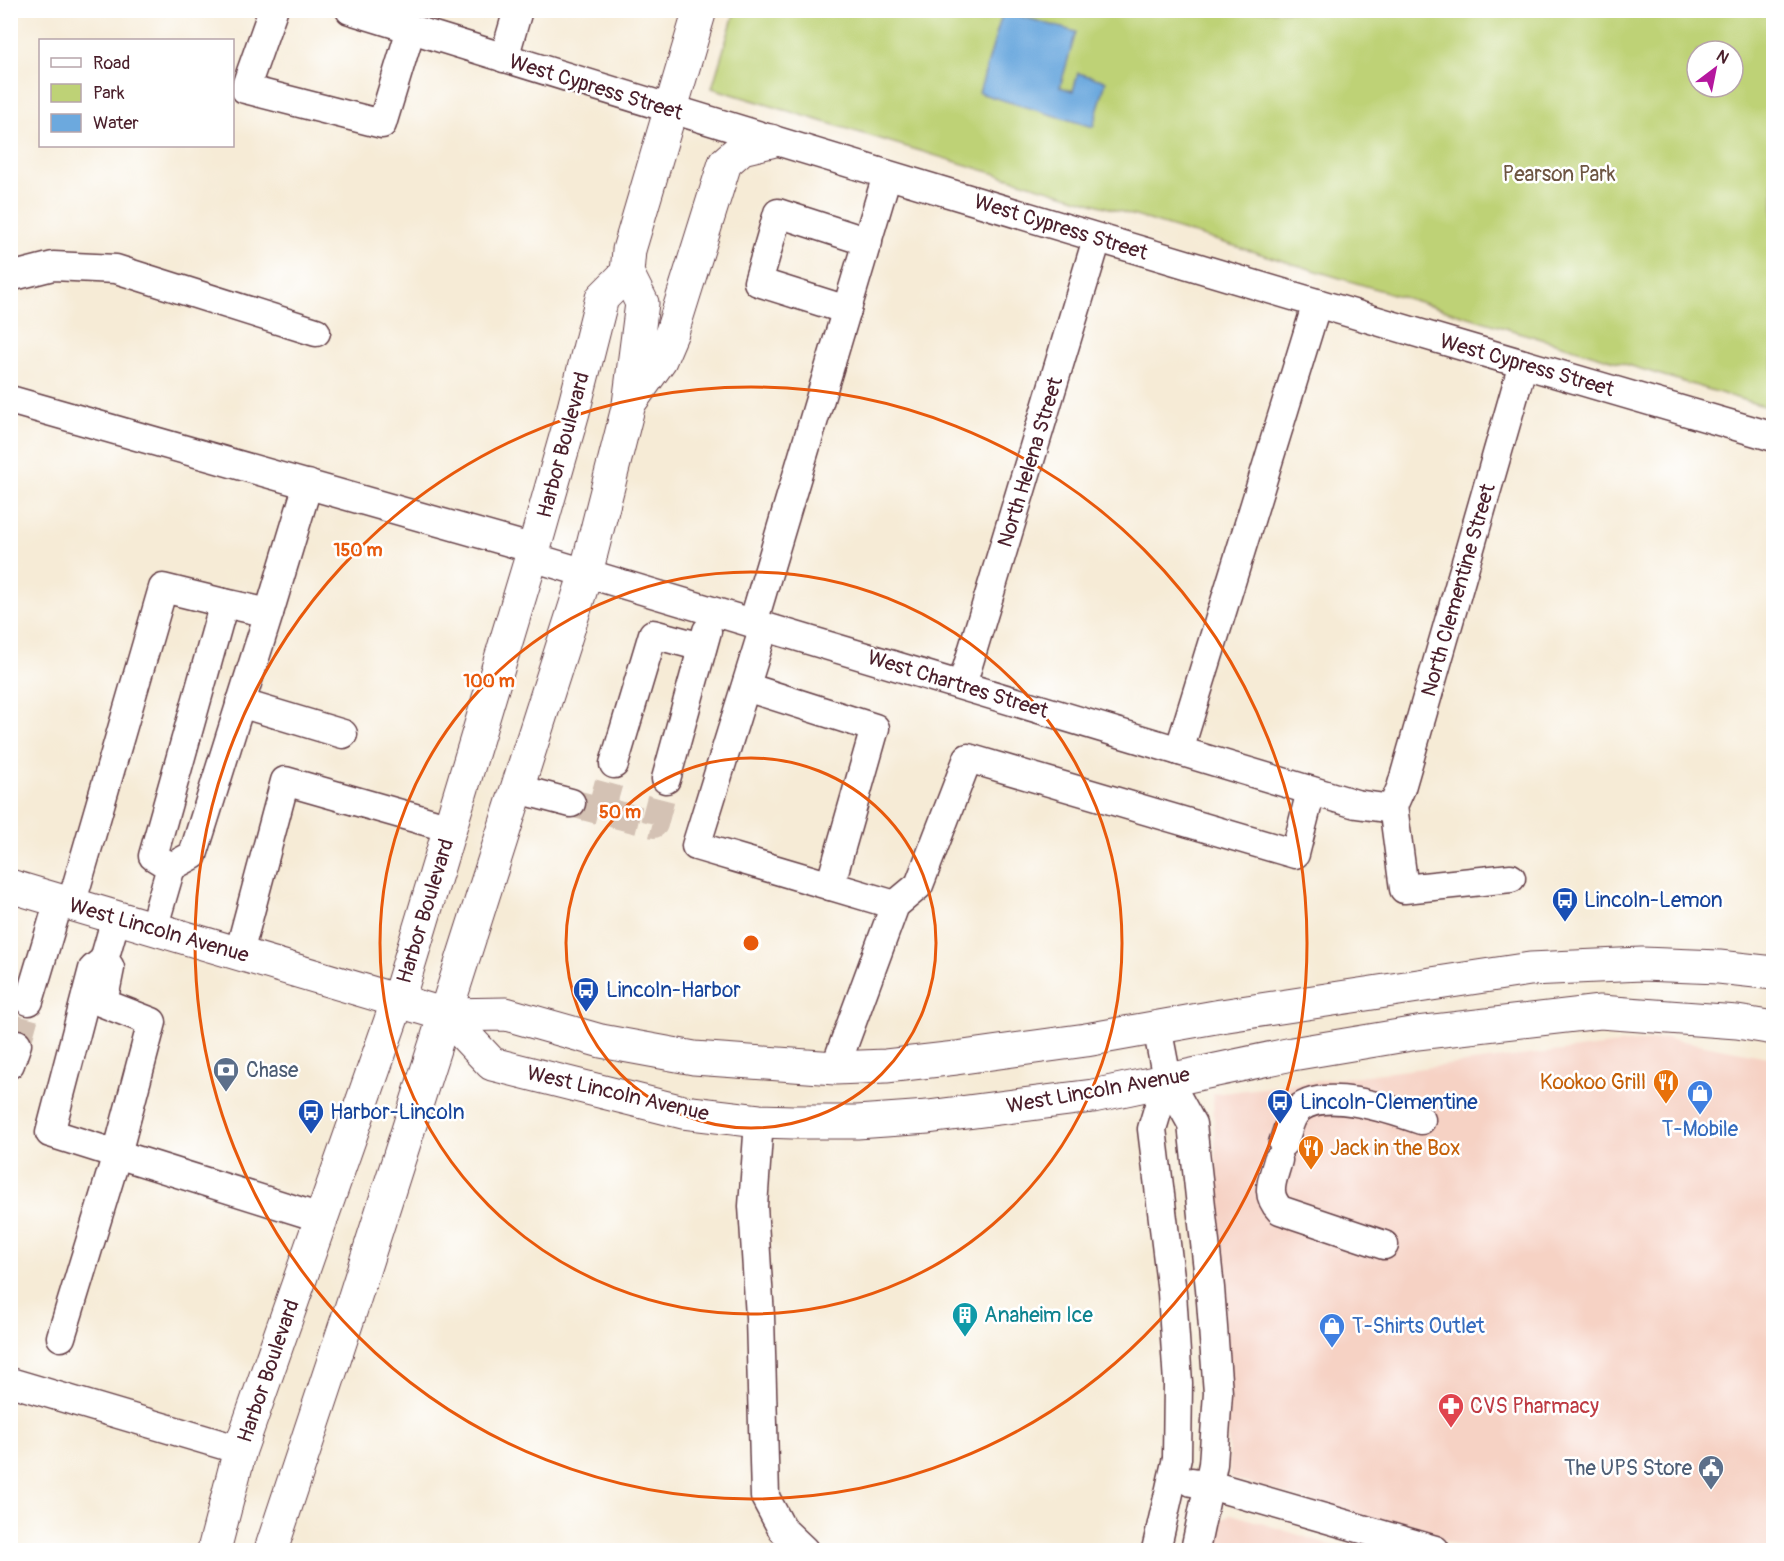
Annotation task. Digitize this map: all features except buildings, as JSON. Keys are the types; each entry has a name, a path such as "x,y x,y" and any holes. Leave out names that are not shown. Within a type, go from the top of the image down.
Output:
{"main road":[{"path":"272,1550 446,1015 586,573 629,404 642,303 627,273 629,250 700,10"},
{"path":"629,404 660,360 672,332 725,163 742,148 771,141"},
{"name":"Harbor Boulevard","path":"214,1551 240,1450 398,1000 533,553 602,298 627,273"},
{"name":"West Lincoln Avenue","path":"10,886 446,1015 506,1014 601,1041 694,1058 835,1068 886,1066 1086,1040 1530,969 1642,964 1719,967 1773,973"},
{"name":"West Lincoln Avenue","path":"446,1015 492,1064 683,1112 759,1121 857,1122 928,1117 1093,1096 1292,1054 1417,1033 1600,1012 1737,1022 1773,1028"}],"street":[{"path":"273,10 245,89 382,124 411,29"},
{"name":"West Cypress Street","path":"350,10 771,141 1097,239 1773,437"},
{"path":"504,58 519,10"},
{"path":"887,175 759,625 746,687 696,846 895,905"},
{"path":"847,310 758,282 778,213 867,242"},
{"name":"North Helena Street","path":"962,685 1097,239"},
{"path":"10,277 53,266 116,269 316,332"},
{"path":"1179,751 1317,303"},
{"name":"North Clementine Street","path":"1389,807 1401,788 1523,364"},
{"name":"West Chartres Street","path":"10,400 308,484 533,553 586,573 1311,791 1356,804 1389,807"},
{"path":"153,929 171,867 193,855 308,484"},
{"path":"29,1001 65,903 163,588 269,613"},
{"path":"171,867 153,856 224,603"},
{"path":"666,779 712,611"},
{"path":"614,764 653,634 702,647"},
{"path":"746,687 875,728 830,886"},
{"path":"240,703 343,734"},
{"path":"835,1068 895,905 919,885 968,758 1294,854 1311,791"},
{"path":"239,953 285,781 450,828"},
{"path":"518,789 571,803"},
{"path":"1389,807 1404,889 1511,878"},
{"path":"116,918 104,960 93,969 50,1133 321,1218"},
{"path":"61,1337 117,1154 152,1022 103,1003 110,968 104,960"},
{"path":"1157,1027 1167,1079 1192,1124 1210,1288 1218,1393 1210,1485 1196,1551"},
{"path":"1156,1551 1177,1458 1178,1383 1172,1293 1152,1129 1167,1079"},
{"path":"1383,1245 1280,1210 1272,1201 1270,1191 1281,1151 1296,1112 1310,1103 1332,1100 1358,1102 1421,1120"},
{"path":"759,1121 753,1206 761,1340 765,1497 782,1529 804,1551"},
{"path":"10,1382 240,1450"},
{"path":"1172,1479 1210,1485 1435,1551"}],"shaded area":[{"path":"1667,1038 1773,1058 1773,1550 1475,1550 1230,1478 1213,1094"},
{"path":"1231,1514 1346,1550 1212,1550 1221,1521"}],"green space":[{"name":"Pearson Park","path":"735,11 1773,11 1773,409 712,88"}],"water":[{"path":"1003,11 1076,32 1060,87 1073,91 1078,73 1106,81 1093,127 979,93"}],"tunnel":[{"path":"601,810 614,764"},
{"path":"571,803 654,824 666,779"},
{"path":"17,1044 29,1001"}],"place":[{"name":"Lincoln-Lemon","path":"1565,923"},
{"name":"Lincoln-Harbor","path":"586,1013"},
{"name":"Chase","path":"226,1093"},
{"name":"Kookoo Grill","path":"1666,1105"},
{"name":"T-Mobile","path":"1700,1116"},
{"name":"Lincoln-Clementine","path":"1280,1125"},
{"name":"Harbor-Lincoln","path":"311,1135"},
{"name":"Jack in the Box","path":"1311,1171"},
{"name":"Anaheim Ice","path":"965,1338"},
{"name":"T-Shirts Outlet","path":"1332,1349"},
{"name":"CVS Pharmacy","path":"1451,1429"},
{"name":"The UPS Store","path":"1711,1491"}]}
